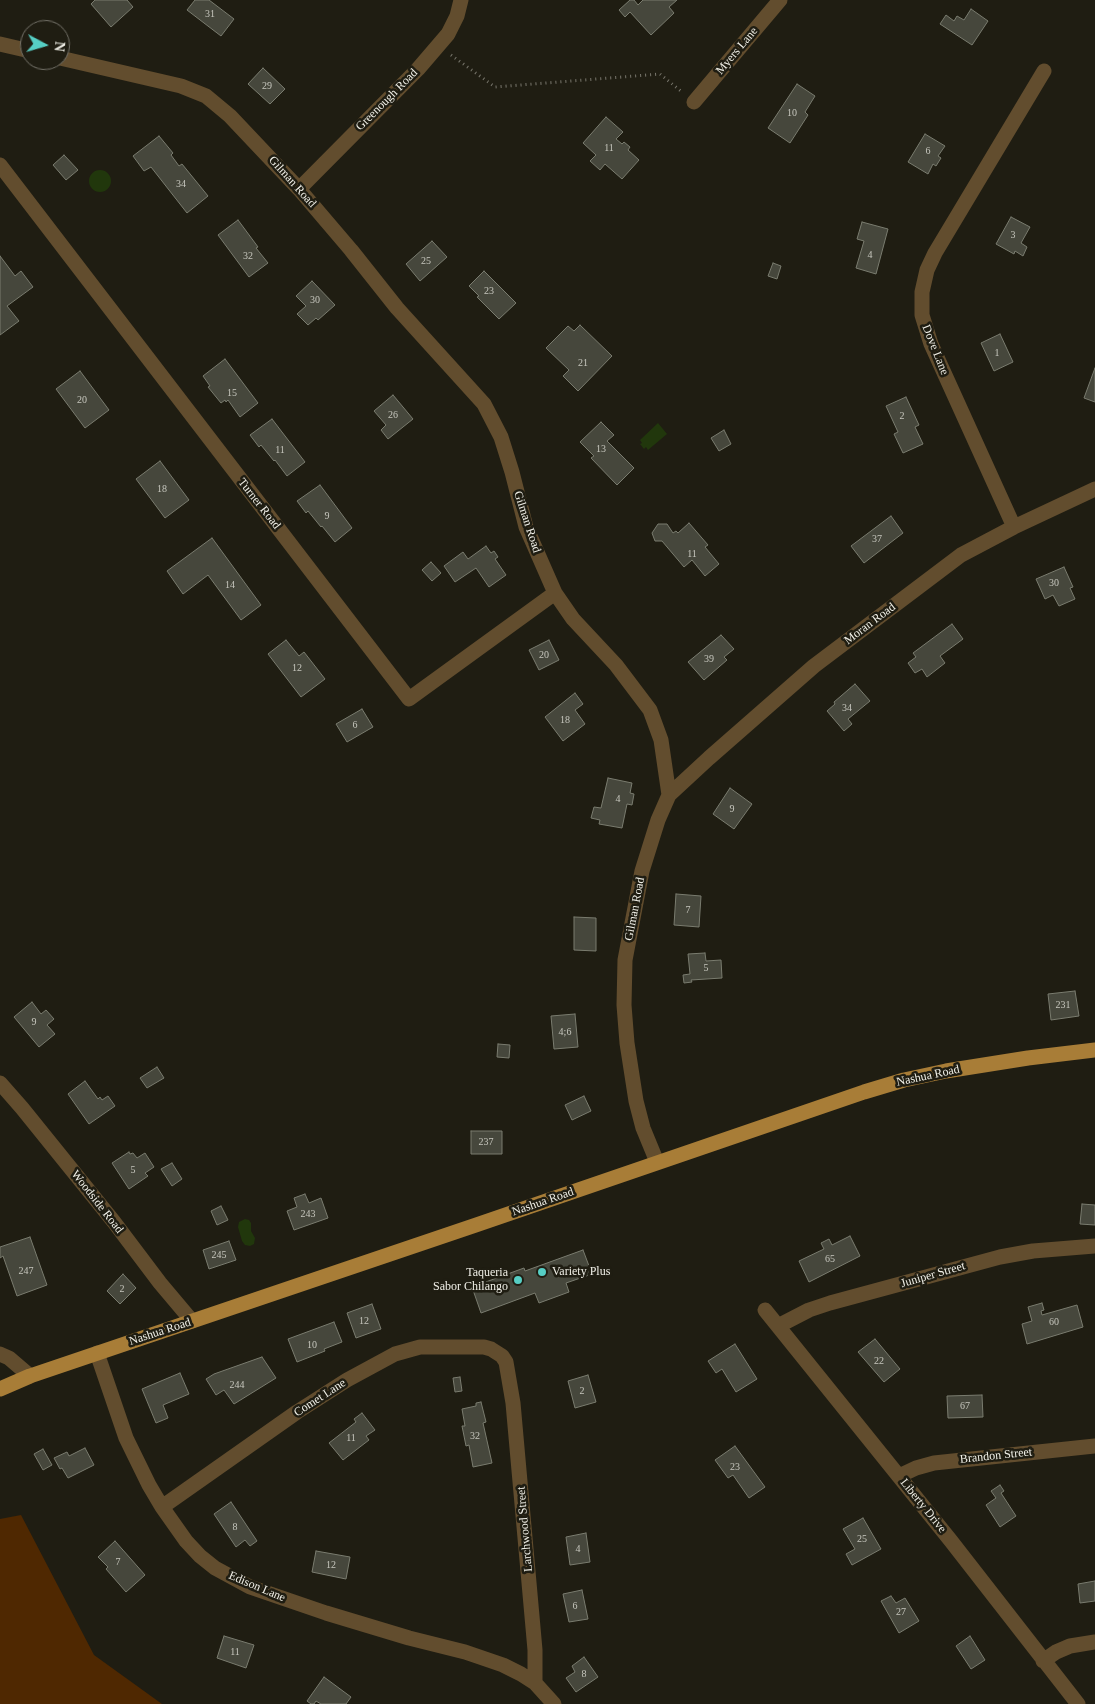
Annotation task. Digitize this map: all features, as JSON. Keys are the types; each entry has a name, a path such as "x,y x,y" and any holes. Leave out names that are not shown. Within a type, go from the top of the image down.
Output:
{"main road":[{"name":"Nashua Road","path":"0,1388 30,1376 816,1107 904,1080 985,1064 1095,1050"}],"street":[{"name":"Greenough Road","path":"299,189 418,69 440,44 448,34 457,16 460,0"},
{"name":"Myers Lane","path":"694,102 780,0"},
{"path":"0,44 20,49"},
{"name":"Gilman Road","path":"70,60 181,86 206,96 230,116 299,189 397,308 484,404 501,437 526,527 555,593 572,619 616,665 650,710 661,740 669,796 658,820 642,872 625,969 624,1005 627,1043 636,1101 643,1128 657,1162"},
{"name":"Dove Lane","path":"1014,527 931,344 922,315 922,292 927,270 935,253 1044,71"},
{"name":"Turner Road","path":"0,165 34,212 409,699 555,593"},
{"name":"Moran Road","path":"669,796 708,758 814,666 961,555 1014,527 1095,490"},
{"name":"Woodside Road","path":"0,1083 192,1321"},
{"name":"Juniper Street","path":"778,1326 809,1310 830,1303 1000,1257 1033,1251 1095,1246"},
{"name":"Liberty Drive","path":"765,1310 900,1476 1078,1704"},
{"name":"Comet Lane","path":"162,1507 298,1412 347,1380 402,1350 420,1347 484,1347 497,1352"},
{"name":"Larchwood Street","path":"497,1352 506,1362 513,1403 535,1650 535,1683"},
{"name":"Edison Lane","path":"97,1353 126,1438 162,1507 186,1541 215,1568 241,1582 326,1613 485,1658 522,1674 535,1683"},
{"path":"0,1354 9,1358 30,1376"},
{"name":"Brandon Street","path":"900,1476 916,1468 934,1463 1095,1446"},
{"path":"1043,1661 1056,1652 1070,1646 1095,1642"},
{"path":"535,1683 554,1704"}],"path":[{"path":"440,44 449,54 495,87 660,74 694,102"}],"shaded area":[{"path":"100,170 108,173 111,181 108,189 100,192 92,189 89,181 92,173"},
{"path":"658,423 667,434 648,450 646,447 644,449 640,444 642,443 640,440"},
{"path":"245,1219 251,1223 251,1231 255,1238 254,1244 250,1246 245,1245 242,1241 238,1227 239,1222"},
{"path":"21,1515 94,1655 162,1704 0,1704 0,1519"}],"building":[{"path":"95,0 127,0 133,7 111,27 91,4"},
{"path":"195,0 209,0 234,19 221,36 187,10"},
{"path":"630,0 634,0 638,5 643,0 677,0 669,7 674,13 651,35 630,12 625,17 619,10"},
{"path":"971,9 988,21 972,45 940,24 946,15 954,21 957,16 964,20"},
{"path":"263,68 285,89 270,104 248,84"},
{"path":"797,84 815,96 805,112 808,115 790,143 768,128"},
{"path":"606,117 623,132 616,139 630,147 628,150 639,160 622,179 605,164 600,170 590,161 596,155 583,143"},
{"path":"925,134 945,146 938,156 941,158 936,166 933,164 928,174 908,162"},
{"path":"159,136 173,153 171,155 179,166 182,164 208,196 187,213 151,167 144,171 133,156"},
{"path":"64,155 78,170 66,180 53,165"},
{"path":"1011,217 1030,227 1021,243 1027,247 1023,256 1015,251 1014,254 996,244"},
{"path":"238,220 268,263 249,277 218,235"},
{"path":"862,222 888,229 876,274 856,268 864,241 857,239"},
{"path":"432,241 447,257 420,281 406,264"},
{"path":"0,256 15,276 21,271 33,287 7,306 19,321 0,335"},
{"path":"773,263 781,266 777,279 768,276"},
{"path":"484,271 516,303 499,319 469,286"},
{"path":"312,281 335,305 318,320 316,318 308,325 297,314 306,306 296,296"},
{"path":"580,325 612,356 578,391 563,376 569,370 546,348 568,326 574,331"},
{"path":"1000,334 1013,362 994,371 981,343"},
{"path":"225,359 258,403 240,417 228,400 221,403 208,387 210,386 203,376"},
{"path":"1095,368 1095,402 1084,398"},
{"path":"80,371 109,410 85,428 56,389"},
{"path":"393,395 413,419 388,439 381,430 386,425 374,411"},
{"path":"906,397 919,425 915,427 923,444 903,453 894,434 898,432 886,406"},
{"path":"272,419 305,462 287,476 275,460 261,445 259,447 250,435"},
{"path":"601,422 614,435 607,441 634,468 617,485 591,458 594,456 580,442"},
{"path":"724,430 731,444 719,451 711,438"},
{"path":"160,461 189,500 165,518 136,479"},
{"path":"320,485 352,528 335,542 308,511 306,513 297,501"},
{"path":"891,516 903,533 864,563 851,546"},
{"path":"689,523 708,545 705,547 719,564 705,576 692,560 684,567 662,541 655,541 652,533 658,524 667,524 673,533 676,531 678,533"},
{"path":"212,538 261,605 241,620 208,575 183,594 167,571"},
{"path":"486,546 491,553 494,551 498,557 495,559 506,575 489,587 476,568 455,582 444,566 463,552 468,559"},
{"path":"431,562 441,573 432,581 422,570"},
{"path":"1064,567 1073,587 1070,588 1075,599 1059,606 1053,595 1045,599 1036,579"},
{"path":"952,624 963,639 940,656 945,663 927,677 922,669 915,673 908,663 916,657 913,653"},
{"path":"721,635 734,649 724,657 727,660 704,680 688,662"},
{"path":"286,640 299,656 304,652 325,679 301,697 268,654"},
{"path":"549,640 559,660 539,670 529,650"},
{"path":"855,684 870,701 848,719 852,724 844,731 827,711 835,704 834,702"},
{"path":"575,693 583,704 575,710 585,724 563,741 545,717"},
{"path":"362,709 373,727 347,742 336,724"},
{"path":"608,778 632,783 630,793 634,794 632,805 627,804 622,828 599,824 600,820 591,818 594,807 601,808"},
{"path":"730,788 752,804 734,829 713,814"},
{"path":"676,894 701,896 699,927 674,925"},
{"path":"574,917 596,918 596,951 574,950"},
{"path":"705,953 706,961 721,960 722,978 691,980 692,982 684,983 683,975 690,974 688,954"},
{"path":"1075,991 1079,1016 1051,1020 1048,994"},
{"path":"32,1002 41,1014 46,1010 54,1019 47,1025 55,1034 39,1047 14,1017"},
{"path":"575,1014 578,1047 554,1049 551,1016"},
{"path":"498,1044 510,1045 509,1058 497,1057"},
{"path":"157,1067 164,1078 147,1088 140,1078"},
{"path":"85,1081 98,1099 100,1097 102,1100 108,1096 115,1106 89,1124 68,1094"},
{"path":"584,1096 591,1111 572,1120 565,1105"},
{"path":"471,1131 502,1131 502,1154 471,1154"},
{"path":"129,1152 130,1154 133,1153 137,1158 145,1153 154,1167 145,1173 148,1176 129,1189 112,1163"},
{"path":"172,1163 182,1179 172,1186 161,1169"},
{"path":"305,1194 309,1203 321,1198 328,1218 294,1230 287,1211 297,1207 294,1198"},
{"path":"1082,1204 1095,1205 1095,1225 1080,1224"},
{"path":"221,1206 228,1220 217,1225 211,1211"},
{"path":"850,1236 860,1256 809,1282 799,1261 824,1249 821,1243 829,1239 832,1245"},
{"path":"30,1237 47,1285 17,1296 3,1256 0,1258 0,1247"},
{"path":"229,1241 236,1260 209,1269 203,1250"},
{"path":"583,1250 592,1274 566,1283 569,1292 539,1303 535,1293 481,1313 472,1287 524,1268 525,1271"},
{"path":"123,1274 136,1288 120,1304 107,1291"},
{"path":"1042,1303 1044,1310 1041,1311 1042,1315 1077,1305 1083,1327 1027,1344 1022,1324 1032,1321 1028,1307"},
{"path":"372,1304 381,1329 356,1338 347,1313"},
{"path":"334,1322 342,1342 297,1362 288,1339"},
{"path":"875,1339 900,1369 884,1382 858,1352"},
{"path":"735,1344 757,1379 736,1392 722,1369 716,1373 708,1361"},
{"path":"262,1357 276,1378 234,1404 224,1390 216,1395 206,1379 214,1374"},
{"path":"180,1373 189,1394 163,1405 168,1418 156,1423 142,1389"},
{"path":"588,1375 596,1402 575,1408 568,1381"},
{"path":"460,1377 462,1391 455,1392 453,1378"},
{"path":"982,1395 983,1417 948,1418 947,1396"},
{"path":"481,1402 486,1422 483,1423 492,1463 473,1467 469,1445 466,1446 462,1426 465,1426 462,1409 476,1406 476,1403"},
{"path":"362,1413 375,1430 366,1436 369,1440 343,1460 329,1443 356,1422 354,1419"},
{"path":"735,1446 765,1487 749,1498 733,1475 728,1478 715,1460"},
{"path":"85,1448 94,1465 68,1478 54,1458 67,1452 69,1456"},
{"path":"43,1449 52,1465 43,1470 34,1454"},
{"path":"1000,1485 1004,1491 1001,1493 1016,1516 1000,1527 986,1505 996,1498 991,1491"},
{"path":"231,1502 257,1541 250,1546 245,1540 236,1547 214,1514"},
{"path":"863,1518 881,1549 852,1565 846,1554 855,1549 843,1529"},
{"path":"586,1533 590,1562 570,1565 566,1537"},
{"path":"115,1541 145,1575 126,1592 106,1569 108,1567 98,1557"},
{"path":"316,1551 350,1557 346,1579 312,1572"},
{"path":"1095,1581 1095,1601 1080,1603 1078,1584"},
{"path":"582,1590 588,1619 569,1622 563,1594"},
{"path":"891,1596 896,1603 905,1598 919,1621 899,1633 881,1601"},
{"path":"224,1636 254,1645 246,1668 217,1658"},
{"path":"970,1636 985,1660 971,1669 956,1646"},
{"path":"584,1657 598,1677 576,1692 566,1678 575,1672 572,1666"},
{"path":"324,1677 351,1697 346,1704 321,1704 316,1701 314,1704 311,1704 307,1701"}],"place":[{"name":"Variety Plus","path":"542,1272"},
{"name":"Taqueria Sabor Chilango","path":"518,1280"}]}
